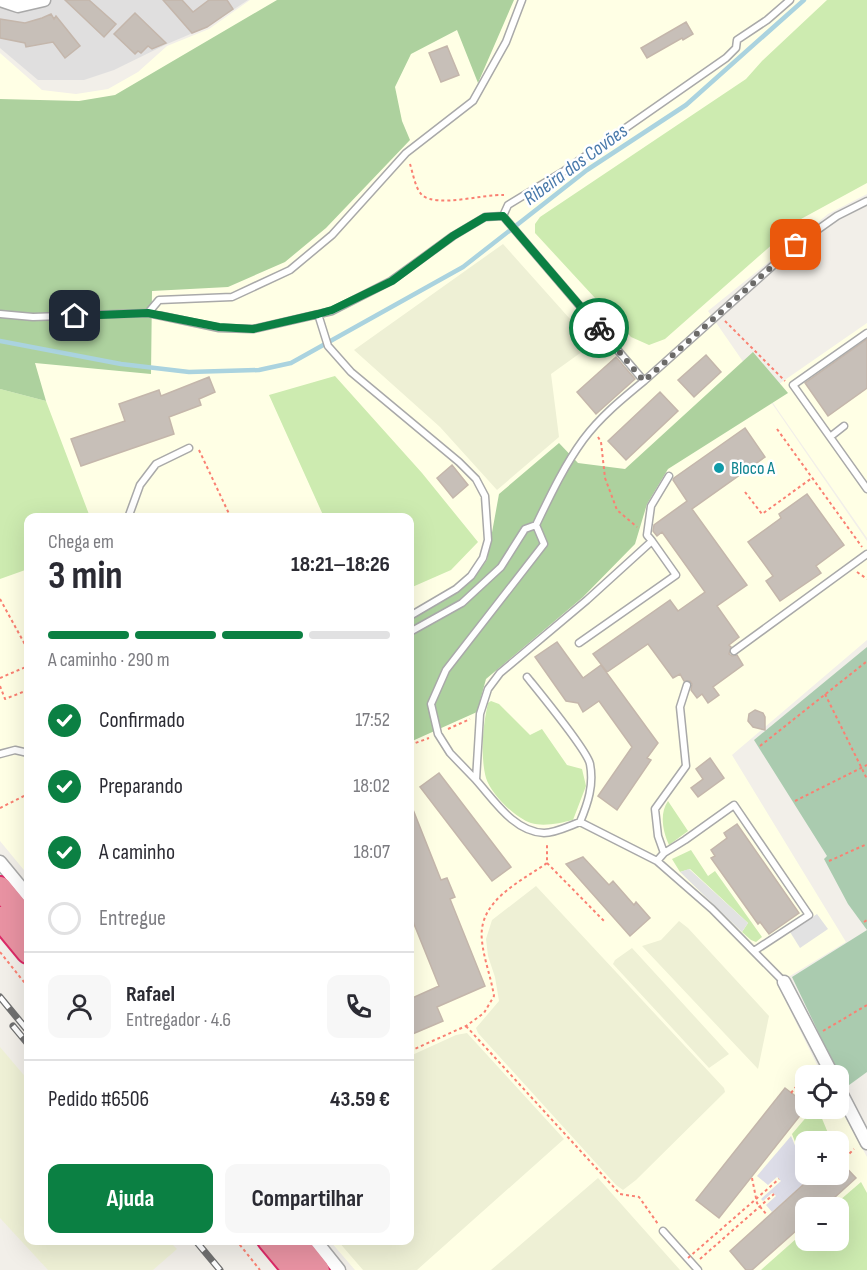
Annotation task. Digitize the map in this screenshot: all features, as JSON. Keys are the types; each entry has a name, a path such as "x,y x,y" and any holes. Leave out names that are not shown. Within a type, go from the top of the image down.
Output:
{"highway":[{"path":"0,888 24,917"},
{"path":"0,918 24,947"},
{"path":"273,1245 294,1270"},
{"path":"298,1245 318,1270"}],"street":[{"path":"0,0 18,6 44,0"},
{"path":"0,862 24,891"},
{"path":"784,982 827,1065"},
{"path":"849,1108 866,1141"},
{"path":"319,1245 339,1270"}],"lane":[{"path":"148,313 159,300 232,297 290,270 332,235 406,153 473,101 506,42 522,0"},
{"path":"503,216 508,205 564,171 726,58 736,48 736,40 767,20 790,0"},
{"path":"414,630 462,603 501,567 525,529 536,525 559,478 583,440 602,418 796,245 837,216 867,201"},
{"path":"0,314 33,317 148,313 219,327 253,329 332,310 392,281 453,236 485,217 503,216"},
{"path":"503,216 644,381"},
{"path":"318,314 328,346 351,372 459,462 476,479 485,496 488,540 483,558 471,576 456,589 414,614"},
{"path":"867,333 793,385 867,489"},
{"path":"830,437 844,426"},
{"path":"130,513 140,485 156,464 189,448"},
{"path":"579,643 676,575 647,535 651,506 669,476"},
{"path":"536,525 544,544 446,670 432,704 438,734 450,753 511,819 533,831 546,833 580,822 657,861 712,909 784,982"},
{"path":"476,780 480,714 488,689 500,673 587,600 652,541"},
{"path":"734,651 867,554"},
{"path":"527,677 589,761 591,785 588,803 580,822"},
{"path":"664,854 658,836 655,809 686,766 680,707 687,685"},
{"path":"0,754 15,750 24,752"},
{"path":"657,861 734,805 809,915 754,951"},
{"path":"663,1231 698,1270"}],"path":[{"path":"406,153 421,194 431,200 442,202 502,194 522,197"},
{"path":"719,314 787,383"},
{"path":"777,429 867,554"},
{"path":"598,436 601,442 605,478 617,510 647,535"},
{"path":"189,448 200,450 229,513"},
{"path":"745,492 762,514 812,478"},
{"path":"0,599 24,643"},
{"path":"760,746 866,662 867,664"},
{"path":"0,678 24,668"},
{"path":"0,686 5,699 24,692"},
{"path":"825,694 867,779"},
{"path":"444,731 456,725"},
{"path":"414,744 433,737"},
{"path":"795,801 867,765"},
{"path":"0,808 24,796"},
{"path":"546,833 547,863 605,922"},
{"path":"829,861 867,844"},
{"path":"414,1049 466,1026 484,1013 494,996 482,938 482,926 486,914 494,900 547,863"},
{"path":"0,952 24,982"},
{"path":"827,1029 867,1005"},
{"path":"466,1026 620,1194 639,1197 663,1231"},
{"path":"791,1093 822,1055"},
{"path":"849,1155 866,1141"},
{"path":"752,1178 754,1194 767,1215"},
{"path":"688,1258 779,1179"},
{"path":"693,1264 774,1194"},
{"path":"240,1245 260,1270"}],"shaded area":[{"path":"0,0 248,0 207,27 114,70 84,80 38,80 0,48"},
{"path":"250,0 867,0 867,194 828,214 708,311 867,541 867,640 732,755 846,942 777,984 817,1065 795,1065 795,1119 846,1119 867,1157 867,1270 355,1270 333,1245 414,1245 414,513 24,513 24,870 0,841 0,53 42,90 76,94 108,89 138,72 167,46 209,29"},
{"path":"503,244 587,338 583,351 551,374 559,437 497,490 440,427 354,350"},
{"path":"867,323 867,538 766,393"},
{"path":"867,647 867,930 848,904 824,859 827,856 754,740"},
{"path":"689,869 748,923 742,932 680,872"},
{"path":"536,886 724,1088 725,1092 623,1190 478,1033 476,1028 499,1001 486,939 492,920"},
{"path":"817,914 828,929 800,948 790,932"},
{"path":"679,921 769,1016 758,1069 642,946 661,940"},
{"path":"867,930 867,1072 849,1085 849,1065 834,1065 792,977"},
{"path":"632,948 729,1054 709,1068 613,964"},
{"path":"467,1033 564,1139 417,1270 363,1270 341,1245 414,1245 414,1054 456,1035"},
{"path":"0,1047 24,1075 24,1244 0,1218"},
{"path":"791,1136 795,1146 795,1185 802,1185 772,1212 766,1205 776,1196 772,1193 763,1201 761,1199 781,1181 777,1177 768,1185 757,1176"},
{"path":"598,1178 680,1270 491,1270"},
{"path":"25,1245 173,1245 177,1249 153,1270 48,1270"}],"green space":[{"path":"277,0 514,0 478,83 457,30 411,54 395,87 402,121 410,140 326,228 285,262 228,287 152,291 151,374 35,363 46,401 0,389 0,99 79,101 115,95"},
{"path":"827,0 867,0 867,183 801,219 665,339 649,345 631,337 535,233 535,224 540,217 746,79"},
{"path":"753,352 788,393 668,469 647,504 635,544 583,597 486,679 477,712 414,740 414,618 457,592 474,578 487,560 499,494 559,443 578,463 625,469"},
{"path":"335,376 422,473 478,542 451,570 414,586 414,513 322,513 269,395"},
{"path":"0,389 46,401 88,513 24,513 24,570 0,579"},
{"path":"491,701 499,704 530,735 542,729 567,765 582,769 586,786 573,820 547,825 531,823 511,811 493,791 486,778 483,750 486,712 488,703"},
{"path":"668,801 688,831 669,845 663,823 665,806"},
{"path":"691,850 708,876 715,871 762,937 756,942 742,932 748,923 690,869 680,872 672,859"},
{"path":"805,1119 822,1119 827,1131 795,1131 795,1142 792,1134"},
{"path":"861,1182 867,1193 867,1270 761,1270 795,1240 795,1251 849,1251 849,1197 844,1197"}],"building":[{"path":"65,0 89,0 116,24 104,37"},
{"path":"163,0 182,0 193,12 209,0 227,0 233,9 207,27 192,33"},
{"path":"135,13 166,43 152,49 148,46 141,53 138,51 135,54 114,34"},
{"path":"51,14 54,19 56,16 80,46 65,58 53,42 26,47 25,43 0,38 0,19 25,23"},
{"path":"686,22 693,34 647,58 641,48"},
{"path":"447,46 459,75 441,82 429,53"},
{"path":"867,339 867,388 828,416 805,383"},
{"path":"706,355 721,372 694,397 678,380"},
{"path":"616,357 635,379 596,414 577,392"},
{"path":"209,377 215,392 199,399 201,405 169,417 174,434 81,466 71,439 125,421 119,404 159,390 161,396"},
{"path":"660,392 678,411 626,460 608,441"},
{"path":"745,428 765,457 692,509 747,585 717,606 739,637 729,645 731,647 729,654 737,655 743,665 713,687 719,695 708,703 702,694 697,698 691,690 690,681 684,681 680,674 673,678 648,644 607,672 593,654 670,600 678,611 705,592 662,532 657,536 653,531 654,525 687,501 673,480 674,478"},
{"path":"452,465 468,485 453,498 437,478"},
{"path":"807,494 844,545 816,566 821,573 780,601 766,581 773,576 748,542 781,518 779,514"},
{"path":"557,642 583,678 601,665 658,743 647,758 651,760 617,810 598,796 632,747 599,701 583,712 578,703 566,701 535,657"},
{"path":"755,710 763,713 765,717 765,730 753,727 748,721 749,714"},
{"path":"710,758 724,778 698,797 691,788 703,779 696,769"},
{"path":"439,773 511,867 492,881 420,787"},
{"path":"414,812 441,880 447,878 455,897 450,899 485,986 437,1007 443,1021 414,1033 414,997 439,986 414,924"},
{"path":"737,824 799,913 769,934 760,922 758,924 711,858 715,856 711,850 727,838 724,833"},
{"path":"583,857 609,885 613,881 634,905 636,902 650,918 630,936 566,864"},
{"path":"785,1088 795,1096 795,1119 797,1119 719,1218 696,1200"},
{"path":"849,1171 856,1178 849,1184"},
{"path":"803,1185 848,1185 835,1197 795,1197 795,1232 752,1270 746,1270 730,1251"}],"waterway":[{"name":"Ribeira dos Covões","path":"0,341 121,364 189,372 259,370 291,363 463,267 587,170 686,105 804,0"}],"railway":[{"path":"0,997 24,1026"},
{"path":"13,1026 24,1039"},
{"path":"199,1245 220,1270"}],"way so far":[{"path":"599,328 644,381 796,245"}],"place":[{"name":"Bloco A","path":"719,468"}],"route":[{"path":"75,316 148,313 219,327 253,329 318,314 332,310 392,281 453,236 485,217 503,216 599,328"}]}
